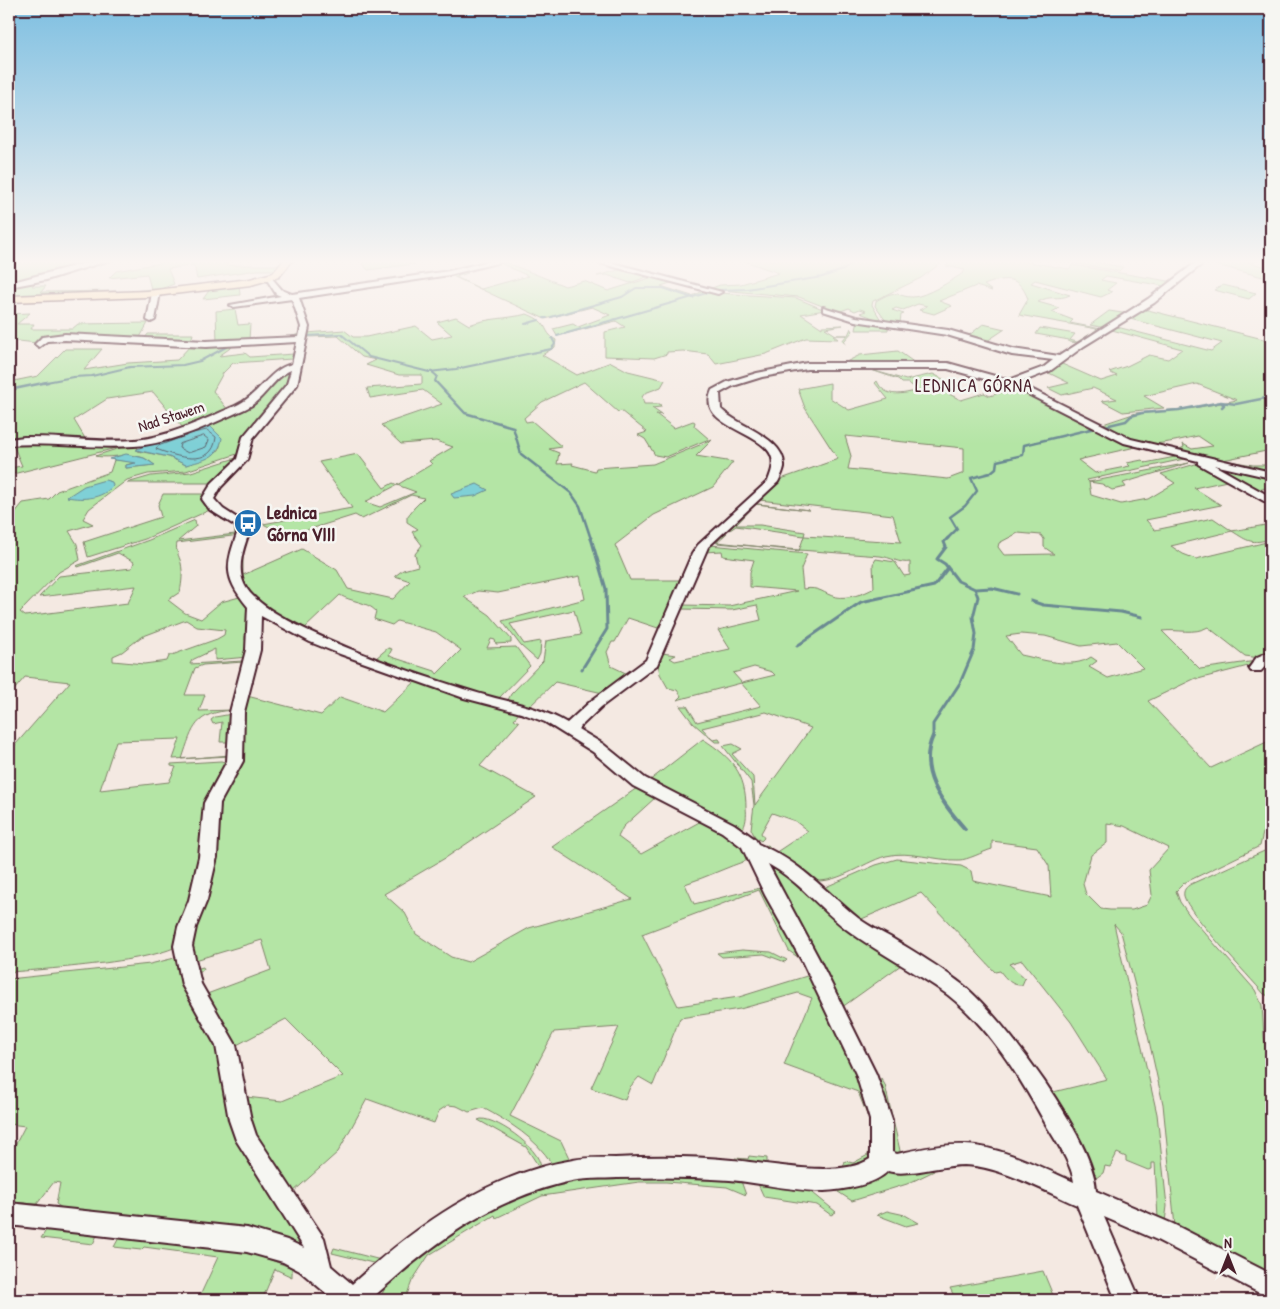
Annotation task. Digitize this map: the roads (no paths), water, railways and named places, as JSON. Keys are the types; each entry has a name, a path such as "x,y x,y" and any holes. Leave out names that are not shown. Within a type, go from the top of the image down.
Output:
{"street":[{"path":"9,1214 247,1240 287,1252 320,1270 351,1300 398,1258 442,1225 497,1195 550,1175 608,1168 677,1166 825,1180 860,1175 875,1169 882,1159 881,1120 866,1074 810,959 774,895 749,843 728,828 639,782 617,763 569,730 526,710 469,696 345,651 255,607 240,589 235,575 235,557 245,527 217,510 210,504 208,499 216,485 242,460 248,437 292,385 303,339 305,326 303,321"},
{"path":"870,321 948,332 1012,352 1062,359"},
{"path":"1010,383 1047,369 1121,321"},
{"path":"39,344 45,339 65,337 206,344 303,339"},
{"path":"569,730 596,704 652,662 663,632 704,545 773,482 777,476 778,458 773,450 759,438 718,411 714,402 715,392 730,384 770,372 824,365 942,365 963,368 1010,383 1082,416 1128,441 1271,475"},
{"name":"Nad Stawem","path":"9,442 38,438 136,443 193,426 245,405 259,396 273,378 289,366 296,366"},
{"path":"1196,457 1271,502"},
{"path":"255,607 253,650 237,712 235,761 232,770 212,803 208,857 198,900 183,940 183,952 192,985 226,1045 240,1120 247,1140 316,1246 320,1270"},
{"path":"1256,668 1262,660 1271,655"},
{"path":"754,850 788,867 853,924 918,964 976,1008 1033,1080 1050,1110 1085,1179 1085,1197 1128,1300"},
{"path":"882,1159 897,1164 948,1156 985,1158 1017,1168 1165,1232 1271,1287"}],"water":[{"path":"208,424 222,438 218,450 205,460 186,465 169,457 136,450 151,442"},
{"path":"126,454 144,458 155,465 126,468 126,465 136,463 109,459"},
{"path":"105,480 112,482 113,486 103,494 86,498 67,497 84,486"},
{"path":"477,484 488,490 475,496 454,498 451,494"}],"waterway":[{"path":"525,324 535,321"},
{"path":"557,336 609,321"},
{"path":"306,336 341,334 369,357 429,372 456,369 551,349 555,344 552,338"},
{"path":"41,383 73,377 92,376 130,367 183,365 200,361 230,345"},
{"path":"432,372 437,376 436,382"},
{"path":"9,390 48,382"},
{"path":"436,382 465,413 513,427 521,454 571,493 580,506 591,539"},
{"path":"1221,402 1236,404 1271,397"},
{"path":"1105,426 1126,421 1131,416 1142,413 1179,410 1221,402"},
{"path":"1221,402 1224,405 1222,407"},
{"path":"975,589 958,581 945,564 937,559 946,547 944,542 957,529 950,517 965,506 977,491 971,478 990,473 996,468 997,461 1023,455 1024,445 1095,428"},
{"path":"582,669 607,629 606,589 591,538"},
{"path":"797,646 861,602 934,586 947,569"},
{"path":"975,589 992,588 1017,594"},
{"path":"933,736 933,724 960,683 974,650 976,634 973,617 978,597 975,589"},
{"path":"1031,601 1043,605 1121,612 1142,617"},
{"path":"933,736 928,762 934,786 948,808 965,829"}],"place":[{"name":"Lednica Górna VIII","path":"248,523"}],"district":[{"name":"LEDNICA GÓRNA","path":"974,385"}]}
